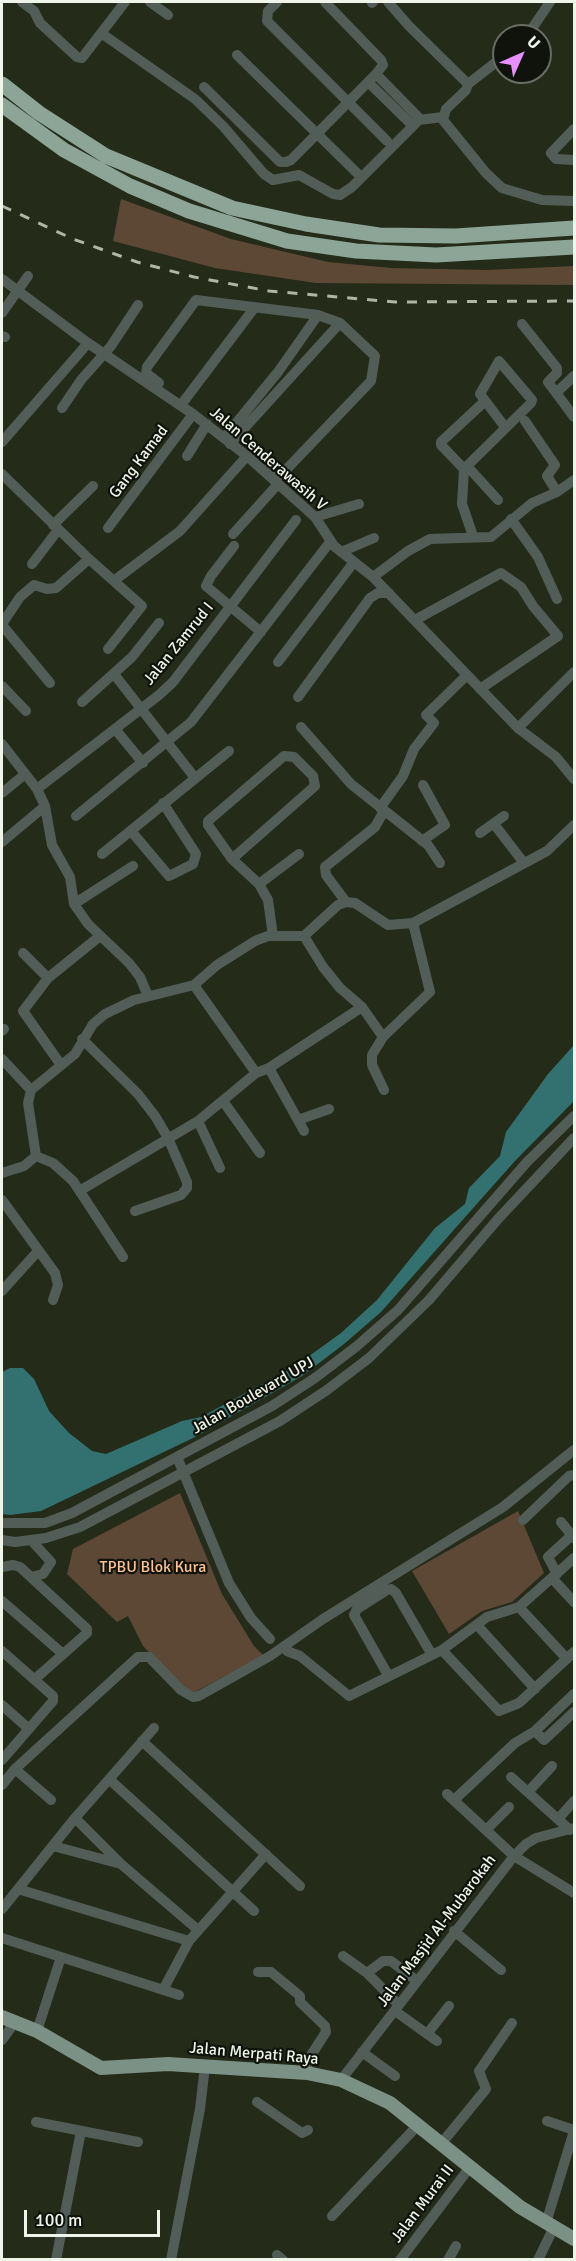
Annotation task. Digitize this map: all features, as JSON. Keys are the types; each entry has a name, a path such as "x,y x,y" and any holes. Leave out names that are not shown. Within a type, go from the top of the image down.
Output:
{"highway":[{"path":"2,84 39,113 106,156 232,208 306,224 379,235 456,236 574,228"},
{"path":"2,105 64,150 130,186 200,214 287,241 356,251 436,255 574,247"}],"main road":[{"name":"Jalan Merpati Raya","path":"8,2019 38,2031 101,2068 168,2064 307,2073 341,2080 390,2103 419,2124 519,2207 574,2239"}],"street":[{"path":"22,2 34,11 40,24 77,57 82,58 124,2"},
{"path":"150,2 168,15"},
{"path":"278,2 268,11 267,21 387,141"},
{"path":"204,87 280,162 291,160 383,65 381,60 325,2"},
{"path":"388,2 468,84"},
{"path":"535,24 550,2"},
{"path":"101,33 195,99 264,174 273,180 299,175 333,194 340,195 352,187 417,122 443,117"},
{"path":"237,55 357,173"},
{"path":"443,117 446,109 466,90 468,84 492,65"},
{"path":"372,78 417,122"},
{"path":"443,117 486,173 502,188 542,200 574,201"},
{"path":"572,135 551,155 556,159 574,160"},
{"path":"2,313 28,276"},
{"name":"Jalan Cenderawasih V","path":"2,279 88,343 229,438 315,517 330,542 389,593 466,676 518,728 556,757 574,779"},
{"path":"204,299 318,315 340,323 375,356 371,381 281,475 229,438 146,371 193,303 204,299"},
{"path":"62,408 105,353 138,305"},
{"path":"184,401 255,307"},
{"path":"229,438 250,414 318,315"},
{"path":"250,414 288,381 340,323"},
{"path":"522,324 557,368 557,373 548,380 574,417"},
{"path":"2,442 88,343"},
{"path":"472,536 462,504 465,467 530,405 532,400 502,362 496,362 481,389 484,402 505,427"},
{"path":"278,372 288,381"},
{"path":"556,393 574,376"},
{"path":"484,402 441,442 441,445 498,500"},
{"name":"Gang Kamad","path":"108,528 193,414"},
{"path":"525,422 555,465 547,476 556,492"},
{"path":"188,456 207,424"},
{"path":"115,580 180,531 247,456"},
{"path":"2,474 89,559 142,606 108,649"},
{"path":"373,578 419,543 430,539 491,537 532,502 556,492 574,480"},
{"path":"233,534 278,483"},
{"path":"32,564 56,527 93,486"},
{"path":"315,517 359,504"},
{"path":"511,519 538,557 557,599"},
{"name":"Jalan Zamrud I","path":"37,789 141,709 173,681 296,520"},
{"path":"341,552 374,538"},
{"path":"76,816 191,722 213,697 330,542"},
{"path":"234,546 206,583 208,589 261,632"},
{"path":"50,683 2,625 20,597 37,584 47,589 56,588 89,559"},
{"path":"278,662 354,562"},
{"path":"415,620 501,573 522,587 533,606 558,636 480,689"},
{"path":"298,696 370,598 378,593 389,593"},
{"path":"82,702 132,657 159,623"},
{"path":"518,728 574,672"},
{"path":"114,674 195,778"},
{"path":"346,902 326,874 325,867 330,860 375,827 382,809 403,776 414,749 434,723 426,715 466,676"},
{"path":"4,693 26,711"},
{"path":"301,727 351,784 423,841 440,863"},
{"path":"115,729 143,763"},
{"path":"2,744 37,789 45,806 52,845 69,877 74,904 88,924 129,963 140,977 148,996"},
{"path":"102,854 229,751"},
{"path":"232,859 315,786 314,776 294,757 285,756 208,821 208,825 232,859 259,884 268,900 273,936"},
{"path":"2,793 24,775"},
{"path":"423,785 445,825 423,841"},
{"path":"131,831 169,876 194,864 196,854 163,803"},
{"path":"2,842 45,806"},
{"path":"480,833 504,816"},
{"path":"494,824 524,863"},
{"path":"36,1156 28,1104 31,1090 75,1054 82,1039 105,1014 148,996 194,985 239,950 255,941 273,936 304,936 346,902 355,903 388,925 413,923 547,851 574,825"},
{"path":"259,884 299,854"},
{"path":"74,904 133,866"},
{"path":"384,1090 372,1065 372,1055 383,1037 430,992 413,923"},
{"path":"61,1065 25,1016 26,1005 48,978 100,936"},
{"path":"304,936 340,988 362,1007 383,1037"},
{"path":"23,953 48,978"},
{"path":"194,985 256,1072"},
{"path":"81,1190 198,1121 256,1072 269,1068 362,1007"},
{"path":"82,1039 138,1094 168,1138 187,1182 184,1192 135,1211"},
{"path":"2,1059 31,1090"},
{"path":"269,1068 304,1131"},
{"path":"223,1101 260,1153"},
{"path":"298,1120 329,1109"},
{"name":"Jalan Boulevard UPJ","path":"2,1523 45,1522 72,1514 272,1406 315,1378 357,1346 398,1310 527,1162 574,1116"},
{"path":"198,1121 220,1168"},
{"name":"Jalan Boulevard UPJ","path":"2,1540 31,1540 80,1527 280,1421 369,1359 435,1293 498,1218 574,1138"},
{"path":"2,1173 24,1166 36,1156"},
{"path":"36,1156 59,1168 81,1190 123,1257"},
{"path":"2,1200 57,1279 53,1300"},
{"path":"2,1291 38,1251"},
{"path":"2,1785 15,1769 138,1657 149,1657 181,1690 193,1697 200,1696 270,1656 323,1619 503,1507 574,1450"},
{"path":"177,1457 229,1583 250,1618 270,1639"},
{"path":"523,1520 569,1476 574,1475"},
{"path":"561,1522 573,1536 548,1557 554,1576 574,1602"},
{"path":"31,1540 51,1562 43,1574 31,1577"},
{"path":"287,1651 300,1656 349,1696 437,1652 487,1617 519,1607 574,1558"},
{"path":"2,1567 13,1565 31,1577 87,1629 87,1633 35,1679"},
{"path":"388,1675 354,1616 357,1609 391,1589 437,1652 499,1711 519,1703 571,1655 519,1607"},
{"path":"2,1601 63,1654"},
{"path":"477,1625 535,1689"},
{"path":"2,1651 49,1691 53,1701 2,1760"},
{"path":"574,1694 535,1731 515,1743 451,1797 514,1856 574,1893"},
{"path":"2,1705 29,1729"},
{"path":"535,1731 544,1740 574,1712"},
{"path":"2,1909 75,1818 154,1728"},
{"path":"142,1742 300,1886"},
{"path":"528,1792 552,1766"},
{"path":"15,1769 51,1800"},
{"path":"511,1777 572,1829"},
{"path":"109,1779 254,1911"},
{"path":"558,1819 574,1800"},
{"path":"486,1830 509,1807"},
{"path":"75,1818 121,1864 198,1930"},
{"name":"Jalan Masjid Al-Mubarokah","path":"341,2080 514,1856 526,1844 536,1839 572,1829"},
{"path":"53,1846 121,1864"},
{"path":"164,1990 189,1941 266,1854"},
{"path":"18,1888 189,1941"},
{"path":"454,1931 501,1970"},
{"path":"2,1938 179,1995"},
{"path":"343,1956 367,1973 397,2008 437,2041"},
{"path":"38,2031 61,1957"},
{"path":"367,1973 383,1961 391,1961 417,1981"},
{"path":"258,1972 271,1972 300,1996 300,2002 325,2026 326,2032 308,2060 307,2073"},
{"path":"427,2034 449,2006"},
{"path":"2,2040 8,2019"},
{"path":"441,2144 486,2089 479,2072 512,2023"},
{"path":"362,2052 395,2076"},
{"path":"171,2259 200,2109 204,2066"},
{"path":"257,2102 302,2133 308,2130"},
{"path":"538,2259 550,2225 574,2131 546,2121"},
{"path":"36,2122 138,2142"},
{"path":"332,2216 419,2124"},
{"path":"56,2259 81,2131"},
{"name":"Jalan Murai II","path":"400,2259 470,2167"},
{"path":"448,2259 456,2246"}],"green space":[{"path":"121,199 231,239 328,262 391,268 487,270 574,266 574,285 316,283 215,268 113,241"},
{"name":"TPBU Blok Kura","path":"180,1493 222,1594 254,1646 263,1655 195,1692 183,1687 143,1646 128,1616 117,1622 67,1574 73,1549"},
{"path":"518,1511 544,1573 512,1602 482,1611 449,1634 412,1571"}],"water":[{"path":"574,1045 574,1101 514,1162 381,1312 344,1344 302,1376 193,1438 41,1511 2,1514 2,1372 10,1368 23,1368 34,1379 49,1411 69,1433 92,1451 106,1454 182,1421 201,1417 294,1367 341,1333 377,1300 435,1228 465,1204 469,1188 500,1156 506,1132 548,1074"}],"railway":[{"path":"2,206 73,239 137,262 194,277 269,291 395,302 574,301"}]}
